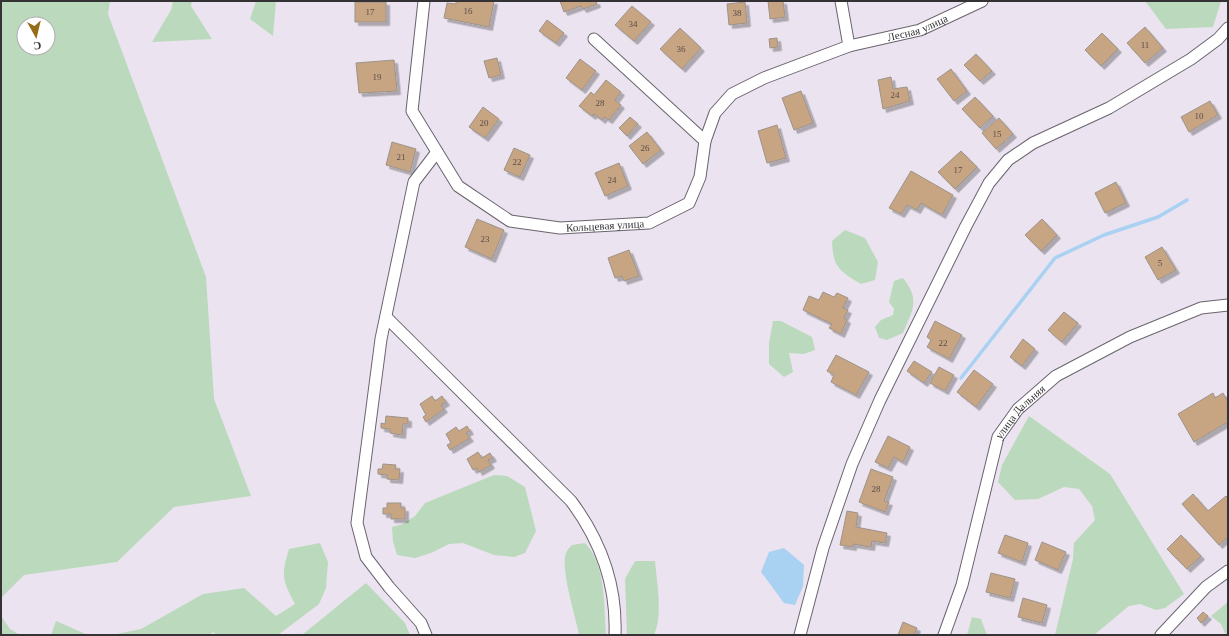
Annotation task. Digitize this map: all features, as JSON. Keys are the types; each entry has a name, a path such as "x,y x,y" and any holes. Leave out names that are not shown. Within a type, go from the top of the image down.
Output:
{"street":[{"name":"Кольцевая улица","path":"424,1 412,111 458,186 510,222 560,228 649,223 689,203 700,177 705,141 715,113 732,94 764,78 849,46"},
{"path":"841,1 849,46"},
{"name":"Лесная улица","path":"849,46 920,30 982,1"},
{"path":"800,635 823,548 852,464 884,393 966,226 989,183 1008,160 1033,143 1110,108 1191,59 1218,39 1228,28"},
{"path":"594,39 705,141"},
{"path":"426,635 421,623 389,587 366,557 357,523 380,347 414,182 438,152"},
{"name":"улица Дальняя","path":"944,635 962,585 998,437 1018,410 1056,376 1130,337 1201,308 1228,305"},
{"path":"386,317 571,500 586,520 601,550 611,577 614,602 615,635"},
{"path":"1161,635 1206,587 1228,571"}],"green space":[{"path":"1,1 110,1 108,14 206,277 214,399 251,496 174,507 117,562 24,575 1,598"},
{"path":"173,1 192,1 191,6 212,39 152,42 171,10"},
{"path":"256,1 276,1 273,36 250,19"},
{"path":"1145,1 1221,1 1213,27 1166,29"},
{"path":"845,230 865,238 878,262 875,280 861,284 842,272 836,263 832,241"},
{"path":"903,278 912,293 912,312 903,333 887,340 879,338 875,327 881,320 893,315 894,309 889,302 894,281"},
{"path":"773,321 781,321 812,337 815,350 804,354 789,353 793,372 784,377 769,364 769,343"},
{"path":"1029,416 1110,474 1184,594 1165,608 1156,610 1140,604 1129,606 1094,635 1055,635 1073,559 1074,543 1095,520 1092,506 1079,489 1064,487 1038,499 1015,500 998,482 1002,465"},
{"path":"494,475 507,476 525,487 536,531 525,553 514,557 494,555 463,543 449,544 431,553 415,558 397,555 393,541 392,527 403,524 415,516 425,503"},
{"path":"320,543 328,562 326,588 319,604 278,635 217,635 213,632 209,635 112,635 141,629 203,594 244,588 276,616 295,604 287,589 284,578 289,549"},
{"path":"585,543 597,562 603,586 606,635 579,635 569,593 565,570 566,553 572,545"},
{"path":"635,561 655,561 659,608 657,627 654,635 627,635 625,579"},
{"path":"366,583 405,623 410,635 302,635"},
{"path":"1228,602 1228,635 1226,635 1221,624 1211,616"},
{"path":"1,616 10,629 20,635 1,635"},
{"path":"972,617 981,619 987,635 967,635"},
{"path":"56,621 88,635 51,635"}],"water":[{"path":"784,548 804,565 803,586 795,605 784,603 761,572 769,552"}],"building":[{"path":"456,1 494,1 489,27 444,18 447,3 456,4"},
{"path":"560,1 596,1 597,4 583,9 581,6 564,12"},
{"path":"768,1 783,1 785,17 770,19"},
{"path":"355,2 386,2 386,22 355,22"},
{"path":"745,2 747,23 729,25 727,4"},
{"path":"632,6 651,22 634,41 615,25"},
{"path":"547,20 564,33 556,43 539,31"},
{"path":"1145,27 1163,48 1145,63 1127,43"},
{"path":"680,28 701,48 682,69 660,49"},
{"path":"1102,33 1118,49 1101,66 1085,50"},
{"path":"777,38 778,47 770,48 769,39"},
{"path":"976,54 992,71 980,81 964,65"},
{"path":"497,58 501,75 489,78 484,61"},
{"path":"580,59 596,71 582,90 566,78"},
{"path":"394,60 397,91 359,93 356,63"},
{"path":"951,69 967,91 954,101 937,79"},
{"path":"891,77 893,89 907,87 910,101 883,109 878,80"},
{"path":"606,80 621,92 615,100 621,105 609,120 604,117 602,120 594,114 592,116 579,106 591,92 594,95"},
{"path":"801,91 813,123 794,130 782,98"},
{"path":"975,97 993,116 980,128 962,109"},
{"path":"1210,101 1218,115 1189,132 1181,117"},
{"path":"483,107 499,119 485,138 469,127"},
{"path":"630,117 638,124 627,136 619,128"},
{"path":"999,118 1013,134 996,149 982,133"},
{"path":"777,125 786,158 767,163 758,131"},
{"path":"647,132 661,150 643,164 629,146"},
{"path":"392,142 416,149 410,172 386,165"},
{"path":"514,148 530,155 520,177 504,170"},
{"path":"961,151 977,167 955,189 938,172"},
{"path":"619,163 628,186 605,196 595,173"},
{"path":"911,171 953,195 942,215 921,203 917,210 907,205 901,214 889,208"},
{"path":"1116,182 1126,203 1105,213 1095,193"},
{"path":"477,219 504,230 492,259 465,247"},
{"path":"1042,219 1057,235 1041,251 1025,235"},
{"path":"1162,247 1176,270 1158,280 1145,257"},
{"path":"629,250 639,276 624,281 622,276 615,278 608,258"},
{"path":"823,292 834,297 837,293 848,298 843,308 848,310 844,318 847,320 841,334 829,328 832,324 803,310 809,296 819,300"},
{"path":"1064,312 1078,323 1062,342 1048,330"},
{"path":"935,321 962,335 949,359 927,347 931,340 927,337"},
{"path":"1023,339 1035,349 1022,366 1010,357"},
{"path":"836,355 869,372 856,395 831,382 834,375 827,371"},
{"path":"914,361 932,372 924,383 907,371"},
{"path":"939,367 954,375 945,391 930,383"},
{"path":"974,370 993,384 976,407 957,392"},
{"path":"1213,393 1215,398 1223,393 1228,402 1228,422 1194,442 1178,414"},
{"path":"432,396 435,401 442,396 446,402 441,405 444,409 426,422 423,417 426,415 420,404"},
{"path":"386,416 408,418 408,424 403,424 402,435 390,433 390,429 381,428 381,423 385,424"},
{"path":"467,426 470,431 466,433 470,438 450,450 447,445 451,443 446,434 456,427 459,431"},
{"path":"888,436 910,447 903,462 894,457 888,468 875,462"},
{"path":"478,452 482,458 490,453 493,458 488,460 491,465 479,472 477,468 473,470 467,459"},
{"path":"383,464 396,465 395,469 400,469 399,480 387,479 387,475 378,474 378,469 382,469"},
{"path":"871,469 893,477 884,501 889,502 885,512 859,502"},
{"path":"1193,494 1208,511 1226,496 1228,498 1228,537 1219,545 1182,504"},
{"path":"387,503 401,503 401,508 405,508 405,519 391,519 391,514 383,514 383,508 387,508"},
{"path":"847,511 858,513 856,527 887,533 885,543 872,541 871,547 853,544 853,547 840,545"},
{"path":"1005,535 1028,543 1022,562 998,553"},
{"path":"1181,535 1201,556 1187,569 1167,549"},
{"path":"1042,542 1066,552 1058,570 1035,560"},
{"path":"991,573 1015,579 1010,598 986,592"},
{"path":"1023,598 1047,605 1042,623 1018,617"},
{"path":"1203,612 1208,616 1201,623 1197,618"},
{"path":"903,622 917,628 914,635 898,635"}],"waterway":[{"path":"961,378 1055,258 1104,235 1158,217 1187,200"}]}
